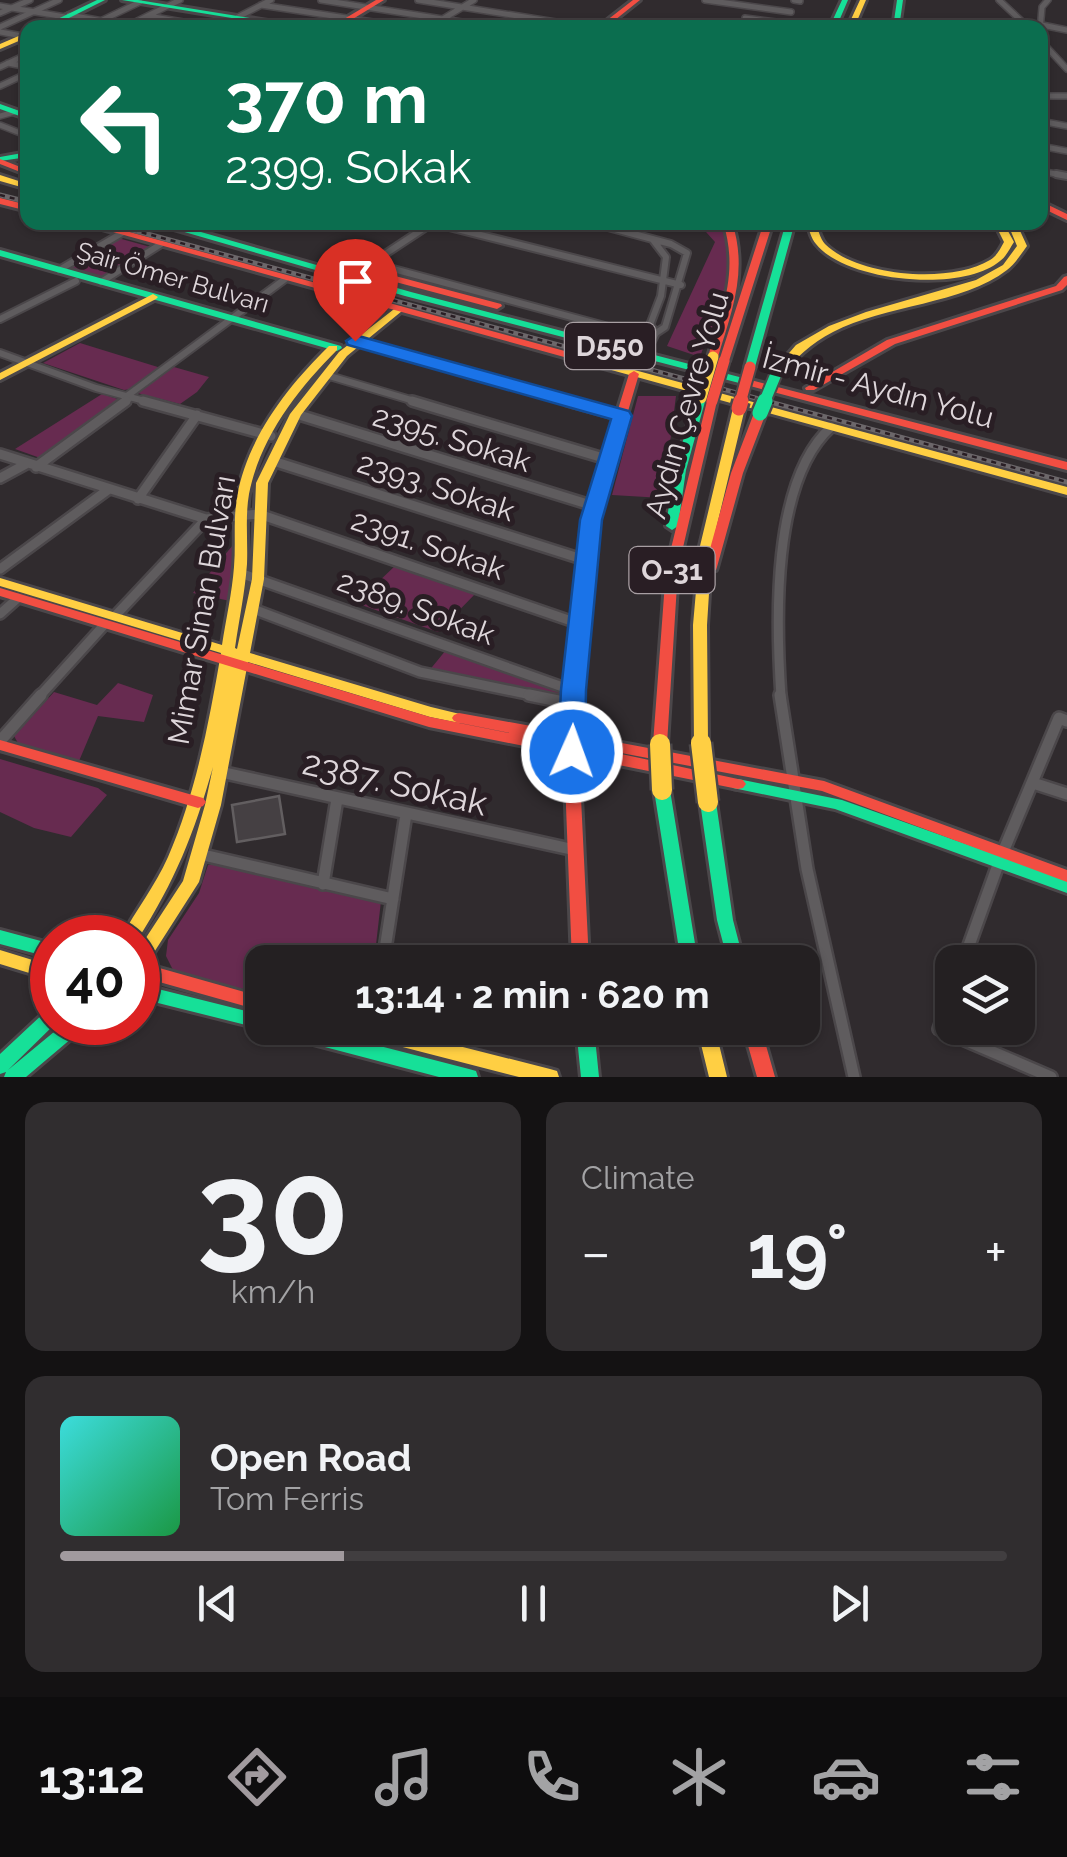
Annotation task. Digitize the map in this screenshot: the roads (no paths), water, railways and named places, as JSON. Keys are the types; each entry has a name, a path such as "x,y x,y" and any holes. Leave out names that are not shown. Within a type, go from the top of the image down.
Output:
{"main road":[{"path":"59,20 102,0"},
{"path":"612,20 638,0"},
{"path":"138,6 174,3 257,20"},
{"path":"350,20 378,4"},
{"path":"232,20 238,17"},
{"path":"108,230 1067,491"},
{"name":"İzmir - Aydın Yolu","path":"182,230 399,292 1067,466"},
{"name":"İzmir - Aydın Yolu","path":"215,230 653,340 810,388 1067,456"},
{"path":"718,359 738,262 731,230"},
{"name":"Aydın Çevre Yolu","path":"687,945 662,790 660,744 672,569 706,400 766,230"},
{"name":"Aydın Çevre Yolu","path":"731,945 724,920 700,743 701,600 714,502 789,230"},
{"path":"810,230 820,245 847,261 887,273 944,276 984,268 1003,256 1009,242 1002,230"},
{"path":"701,600 760,414 776,374 799,346 840,322 966,286 1010,266 1022,244 1014,230"},
{"name":"Şair Ömer Bulvarı","path":"0,256 101,282 144,298"},
{"name":"Şair Ömer Bulvarı","path":"0,256 76,281 334,352"},
{"path":"810,388 840,365 888,341 1042,294 1059,288 1067,279"},
{"path":"399,292 413,281"},
{"path":"424,298 438,288"},
{"path":"0,376 21,361 144,298"},
{"name":"Mimar Sinan Bulvarı","path":"290,413 326,375 334,352 355,341 393,308"},
{"name":"Mimar Sinan Bulvarı","path":"160,931 191,882 222,772 245,661 258,579 246,482 334,352 393,308"},
{"path":"0,368 21,361"},
{"path":"579,945 572,745 585,560 594,506 634,374"},
{"name":"Mimar Sinan Bulvarı","path":"146,915 167,888 198,802 250,518 273,461 277,436"},
{"path":"0,582 23,594 110,621 430,712 572,745 790,786 824,786 1067,887"},
{"path":"0,592 23,594"},
{"path":"0,743 198,802"},
{"path":"1001,857 1067,876"},
{"path":"0,937 30,944"},
{"path":"0,957 30,967"},
{"path":"160,973 245,999"},
{"path":"160,996 245,1018"},
{"path":"0,1066 30,1037"},
{"path":"13,1077 51,1045"},
{"path":"349,1045 469,1077"},
{"path":"431,1045 550,1077"},
{"path":"587,1045 590,1077"},
{"path":"710,1045 718,1077"},
{"path":"757,1045 766,1077"}],"street":[{"path":"11,8 30,0"},
{"path":"0,30 59,0"},
{"path":"238,17 271,0"},
{"path":"322,0 378,4 455,20"},
{"path":"418,0 554,20"},
{"path":"441,20 474,0"},
{"path":"705,0 792,12"},
{"path":"787,20 798,0"},
{"path":"999,0 1020,20"},
{"path":"1,5 101,20 138,6 191,20"},
{"path":"261,5 337,20"},
{"path":"743,20 758,7"},
{"path":"745,18 754,20"},
{"path":"1048,49 1067,69"},
{"path":"0,64 20,58"},
{"path":"9,63 20,67"},
{"path":"0,86 20,75"},
{"path":"14,79 20,80"},
{"path":"366,266 428,230"},
{"path":"466,230 681,284"},
{"path":"620,230 683,249 688,258 665,327 653,340"},
{"path":"59,270 122,234"},
{"path":"651,238 666,257 650,325 653,340"},
{"path":"101,282 161,244"},
{"path":"666,257 688,258"},
{"path":"366,266 653,340"},
{"path":"0,478 31,466 285,279"},
{"path":"0,319 76,281"},
{"path":"355,341 622,416"},
{"path":"0,353 128,397 277,436"},
{"path":"326,375 610,460"},
{"name":"2395. Sokak","path":"290,413 594,506"},
{"path":"138,499 197,415"},
{"path":"831,427 818,437 799,474 783,552 776,650 790,786 832,998 854,1077"},
{"path":"0,454 206,519 250,518"},
{"name":"2393. Sokak","path":"273,461 585,560"},
{"path":"0,569 109,490"},
{"name":"2391. Sokak","path":"250,518 280,520 580,624"},
{"path":"0,743 206,519"},
{"name":"2389. Sokak","path":"240,573 573,697"},
{"path":"0,614 23,594"},
{"path":"253,609 420,672 573,697"},
{"path":"969,945 1059,718 1067,721"},
{"name":"2387. Sokak","path":"203,767 575,850"},
{"path":"1034,782 1067,794"},
{"path":"323,884 336,798"},
{"path":"386,945 406,814"},
{"path":"199,854 393,899"},
{"path":"368,1045 368,1050"},
{"path":"975,1045 1051,1077"}],"railway":[{"path":"0,195 20,200"},
{"path":"133,230 1067,482"}]}
